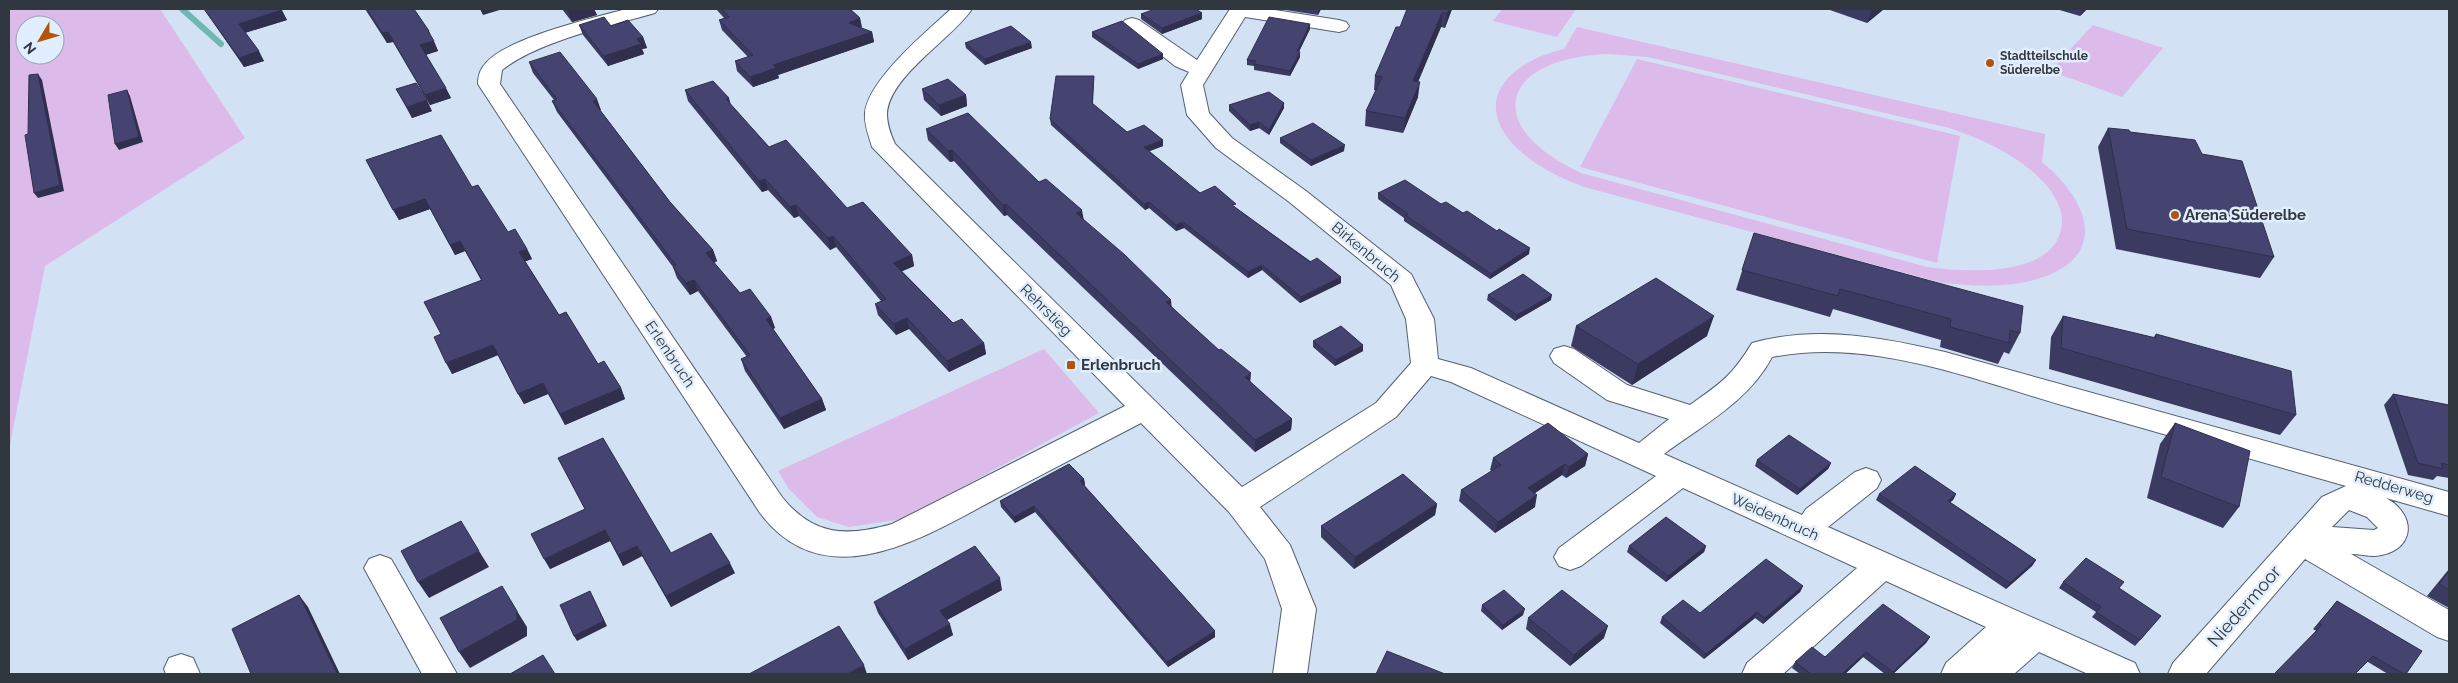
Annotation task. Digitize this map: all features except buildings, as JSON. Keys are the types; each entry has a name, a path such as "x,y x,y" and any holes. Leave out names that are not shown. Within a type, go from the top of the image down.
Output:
{"street":[{"name":"Erlenbruch","path":"648,9 516,51 494,66 490,73 489,84 779,515 791,527 822,542 836,544 870,542 901,534 924,525 1143,409"},
{"name":"Rehrstieg","path":"962,9 895,78 878,102 876,124 884,147 1143,409 1240,504 1279,554 1299,609 1290,674"},
{"path":"1239,9 1339,26"},
{"name":"Birkenbruch","path":"1239,9 1192,85 1198,115 1224,142 1297,196 1402,280 1420,319 1425,365"},
{"path":"1132,24 1189,64 1201,70"},
{"name":"Redderweg","path":"1692,418 1739,384 1751,370 1762,350 1777,347 1835,343 1865,344 1945,362 2339,471 2449,504"},
{"path":"1564,356 1617,394 1671,408 1692,418 1652,447 1644,458"},
{"path":"1240,504 1386,410 1425,365"},
{"name":"Weidenbruch","path":"1425,365 1461,375 2123,674"},
{"path":"1624,538 1690,479"},
{"path":"1570,557 1690,479"},
{"path":"1808,532 1817,518 1866,480"},
{"name":"Niedermoor","path":"2185,674 2303,539 2449,627"},
{"path":"1759,674 1881,566"},
{"path":"380,568 440,674"},
{"path":"1958,674 2023,630"},
{"path":"1990,674 2023,630"}],"shaded area":[{"path":"9,9 160,9 245,138 45,266 9,450"},
{"path":"1502,9 1576,9 1557,37 1493,21"},
{"path":"2093,25 2163,48 2122,97 2050,71"},
{"path":"1577,27 2045,134 2042,162 2072,194 2081,211 2085,228 2083,244 2074,258 2058,271 2034,280 1999,285 1943,283 1584,187 1549,171 1525,155 1503,131 1497,115 1497,99 1502,85 1513,73 1527,63 1564,49","holes":["1609,54 1648,57 1949,128 1971,136 2004,151 2024,164 2049,188 2057,201 2062,216 2057,241 2044,254 2027,263 2007,268 1963,270 1927,267 1581,173 1548,154 1527,135 1517,115 1517,97 1526,80 1545,67 1573,58"]},
{"path":"1637,59 1960,136 1937,263 1580,167"},
{"path":"1044,349 1099,413 903,519 849,527 817,517 789,489 778,471"}],"waterway":[{"path":"182,9 221,44"}],"place":[{"name":"Stadtteilschule Süderelbe","path":"1990,63"},
{"name":"Arena Süderelbe","path":"2175,215"},
{"name":"Erlenbruch","path":"1071,365"}]}
